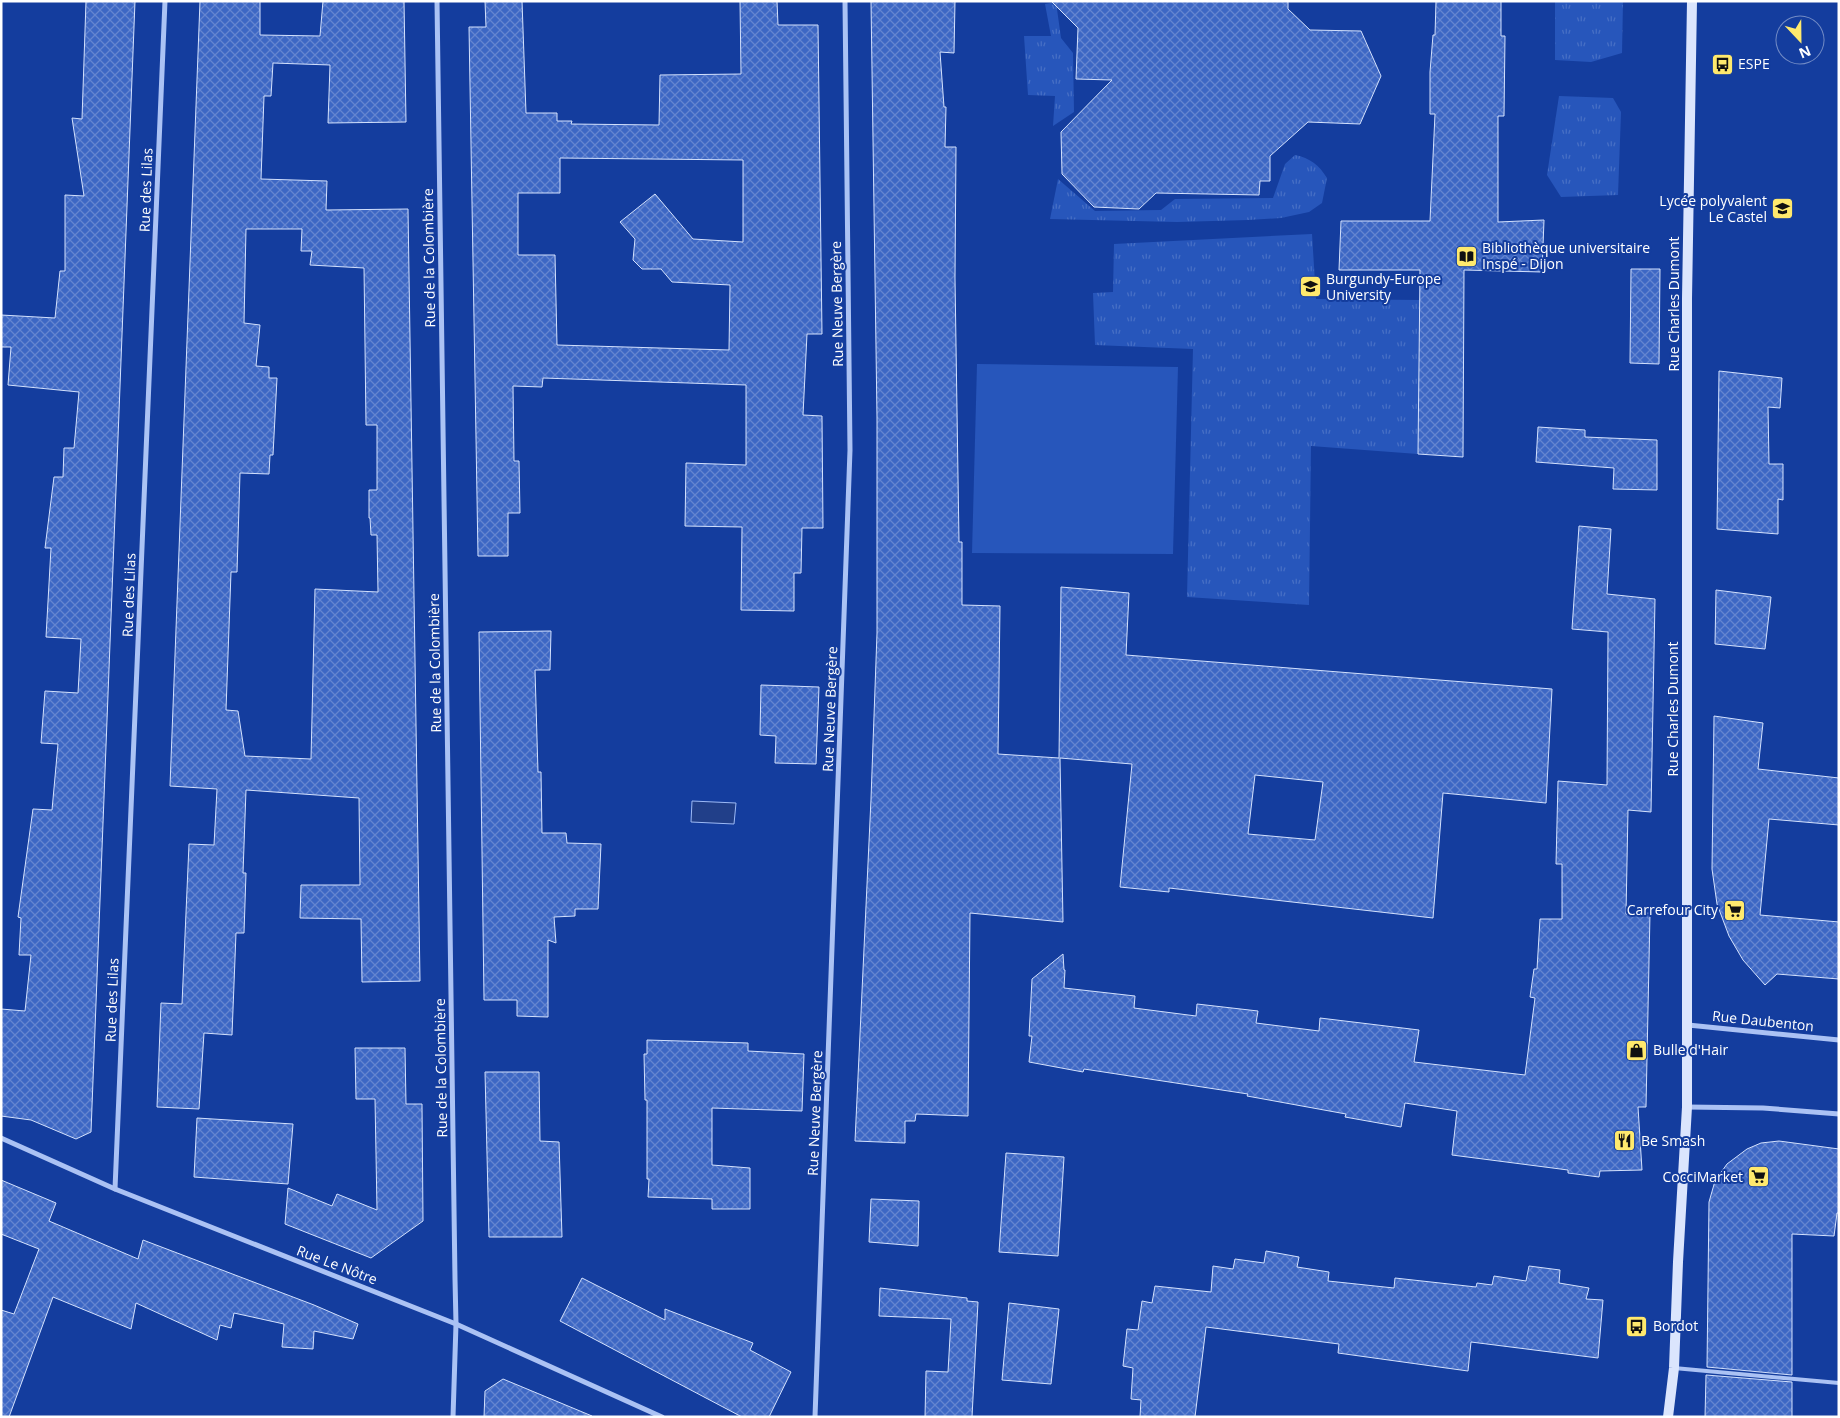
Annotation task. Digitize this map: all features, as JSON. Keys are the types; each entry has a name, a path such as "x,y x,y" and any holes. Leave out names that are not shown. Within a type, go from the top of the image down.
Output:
{"street":[{"name":"Rue des Lilas","path":"115,1190 165,1"},
{"name":"Rue de la Colombière","path":"437,1 456,1324 453,1417"},
{"name":"Rue Neuve Bergère","path":"815,1417 850,450 845,1"},
{"name":"Rue Charles Dumont","path":"1668,1417 1674,1368 1687,1107 1687,299 1692,1"},
{"name":"Rue Daubenton","path":"1686,1025 1839,1040"},
{"path":"1687,1107 1763,1108 1839,1114"},
{"name":"Rue Le Nôtre","path":"1,1138 115,1190 456,1324 662,1417"}],"lane":[{"path":"1674,1368 1839,1383"}],"green space":[{"path":"1555,1 1623,1 1622,53 1591,62 1555,60"},
{"path":"1056,2 1061,38 1073,53 1074,112 1053,126 1055,96 1028,95 1024,36 1051,36 1045,4"},
{"path":"1559,96 1613,98 1621,112 1618,195 1561,197 1547,175"},
{"path":"1295,155 1314,163 1327,178 1322,203 1309,212 1281,218 1177,222 1050,219 1058,179 1095,211 1161,210 1175,199 1273,198 1285,164"},
{"path":"1312,234 1316,299 1419,300 1418,454 1311,446 1309,605 1187,597 1193,349 1095,345 1093,293 1113,292 1114,244"},
{"path":"977,364 1178,367 1173,554 972,553"}],"shaded area":[{"path":"692,801 736,803 734,824 691,822"}],"building":[{"path":"86,1 135,1 91,1132 76,1139 31,1120 1,1116 1,1009 25,1011 31,955 19,955 21,918 18,917 33,809 52,810 58,744 41,743 45,691 78,693 81,639 46,637 51,548 45,548 54,477 63,477 64,448 74,448 79,392 8,385 11,347 1,347 1,315 55,318 60,271 65,271 65,195 84,196 72,118 82,119"},
{"path":"200,1 260,1 260,35 320,36 323,1 404,1 406,122 328,123 330,65 273,63 271,96 264,96 261,179 327,181 326,210 408,209 420,981 362,982 361,919 300,918 301,885 360,885 359,798 246,790 243,873 246,873 244,933 236,933 232,1035 204,1033 199,1109 157,1107 161,1003 182,1004 189,844 214,845 217,789 170,786","holes":["246,229 302,229 301,251 312,251 310,265 364,268 366,425 377,425 377,490 369,490 369,518 371,535 377,535 378,592 315,589 311,759 245,756 238,711 226,710 231,572 237,572 240,473 269,474 270,455 273,455 277,378 269,378 269,367 256,366 260,325 244,323"]},
{"path":"485,1 522,1 526,113 557,113 557,121 572,121 571,124 659,125 660,75 741,74 740,1 777,1 778,25 818,25 822,334 807,334 803,415 822,416 823,528 802,528 801,573 794,573 794,611 741,610 742,527 685,526 686,463 746,465 746,385 543,378 542,387 513,386 514,461 519,461 520,513 508,513 508,556 478,556 469,27 486,27","holes":["560,158 743,160 743,242 693,239 655,194 620,222 635,239 633,260 642,269 661,269 672,282 730,285 729,350 557,345 555,255 518,255 518,193 560,193"]},
{"path":"871,1 955,1 954,53 940,52 944,107 946,107 945,147 956,147 955,278 959,542 962,542 962,605 1000,606 998,754 1059,758 1061,587 1129,593 1126,655 1552,689 1546,803 1443,793 1433,918 1169,888 1169,892 1120,887 1132,764 1060,758 1063,922 970,913 968,1116 916,1114 915,1121 905,1121 905,1143 855,1141 877,633 877,418","holes":["1255,775 1323,782 1315,840 1248,834"]},
{"path":"1051,1 1288,1 1288,9 1310,30 1361,31 1381,76 1360,124 1308,122 1270,156 1270,181 1260,181 1259,195 1156,193 1139,209 1094,207 1062,174 1061,132 1112,80 1076,79 1078,28"},
{"path":"1436,1 1501,1 1501,36 1505,36 1504,116 1498,116 1498,222 1544,220 1542,272 1464,270 1463,457 1418,454 1420,270 1339,270 1341,221 1430,221 1435,114 1430,114 1430,72 1433,35 1435,35"},
{"path":"1631,269 1660,269 1659,364 1630,363"},
{"path":"1719,371 1782,378 1780,408 1768,407 1769,464 1783,464 1783,500 1778,499 1778,534 1717,529"},
{"path":"1538,427 1585,430 1585,437 1657,440 1657,490 1613,489 1614,468 1536,462"},
{"path":"1579,526 1611,529 1607,594 1655,599 1651,812 1628,810 1626,914 1650,913 1646,1107 1638,1107 1642,1170 1600,1171 1599,1177 1568,1173 1568,1170 1452,1155 1457,1111 1405,1103 1401,1127 1345,1117 1346,1114 1247,1096 1248,1094 1084,1069 1083,1072 1029,1062 1032,1036 1029,1036 1032,979 1063,954 1065,970 1064,988 1135,996 1134,1008 1196,1016 1197,1004 1258,1011 1256,1023 1319,1031 1320,1018 1419,1030 1414,1062 1525,1075 1535,998 1530,997 1534,969 1537,969 1540,919 1562,919 1562,864 1556,864 1558,781 1607,785 1608,632 1572,629"},
{"path":"1716,590 1771,597 1765,649 1715,644"},
{"path":"551,631 550,670 535,670 538,772 541,772 542,833 566,833 567,843 601,844 598,909 575,909 575,916 554,917 556,943 548,940 548,1017 517,1016 517,1000 484,1000 479,632"},
{"path":"761,685 819,687 816,764 775,763 776,736 760,735"},
{"path":"1714,716 1763,723 1758,769 1839,778 1839,825 1769,819 1760,915 1839,922 1839,979 1777,974 1765,985 1743,960 1729,936 1717,904 1712,869"},
{"path":"647,1040 748,1043 748,1051 804,1054 802,1111 712,1108 712,1165 750,1168 750,1209 712,1209 712,1199 648,1197 647,1100 645,1100 644,1054 647,1054"},
{"path":"355,1048 405,1048 406,1104 422,1104 423,1221 371,1258 285,1224 288,1188 332,1206 337,1194 377,1210 375,1099 356,1099"},
{"path":"485,1072 539,1072 540,1141 559,1142 562,1237 489,1237"},
{"path":"197,1118 293,1124 288,1184 194,1177"},
{"path":"1779,1141 1839,1149 1839,1213 1837,1213 1834,1236 1792,1234 1792,1375 1707,1367 1709,1202 1715,1181 1727,1164 1747,1149 1761,1143"},
{"path":"1006,1153 1064,1157 1058,1256 999,1252"},
{"path":"1,1180 56,1203 49,1221 138,1259 143,1240 314,1305 358,1324 353,1339 314,1331 313,1349 282,1347 284,1324 234,1313 231,1328 220,1325 217,1340 136,1303 131,1329 53,1297 9,1417 1,1417 1,1310 14,1314 39,1249 1,1234"},
{"path":"871,1199 919,1201 918,1246 869,1242"},
{"path":"1266,1251 1299,1257 1297,1267 1329,1272 1328,1281 1394,1288 1395,1278 1476,1287 1477,1283 1492,1285 1494,1276 1526,1281 1529,1266 1560,1270 1559,1283 1589,1288 1586,1299 1603,1300 1598,1358 1471,1342 1468,1371 1338,1353 1339,1344 1206,1327 1195,1417 1140,1417 1141,1400 1131,1399 1133,1368 1123,1366 1127,1329 1138,1330 1142,1301 1152,1303 1155,1286 1211,1292 1213,1266 1233,1269 1235,1259 1264,1263"},
{"path":"582,1278 665,1320 665,1309 753,1343 750,1350 791,1372 769,1417 742,1417 560,1321"},
{"path":"880,1288 967,1298 967,1301 978,1302 972,1417 925,1417 926,1371 948,1372 951,1319 879,1316"},
{"path":"1009,1303 1059,1309 1051,1384 1002,1380"},
{"path":"1706,1375 1792,1382 1792,1417 1705,1417"},
{"path":"503,1379 592,1417 484,1417 485,1391"}],"place":[{"name":"ESPE","path":"1722,64"},
{"name":"Lycée polyvalent Le Castel","path":"1783,209"},
{"name":"Bibliothèque universitaire Inspé - Dijon","path":"1466,256"},
{"name":"Burgundy-Europe University","path":"1310,287"},
{"name":"Carrefour City","path":"1734,910"},
{"name":"Bulle d'Hair","path":"1637,1050"},
{"name":"Be Smash","path":"1625,1141"},
{"name":"CocciMarket","path":"1759,1177"},
{"name":"Bordot","path":"1637,1326"}]}
